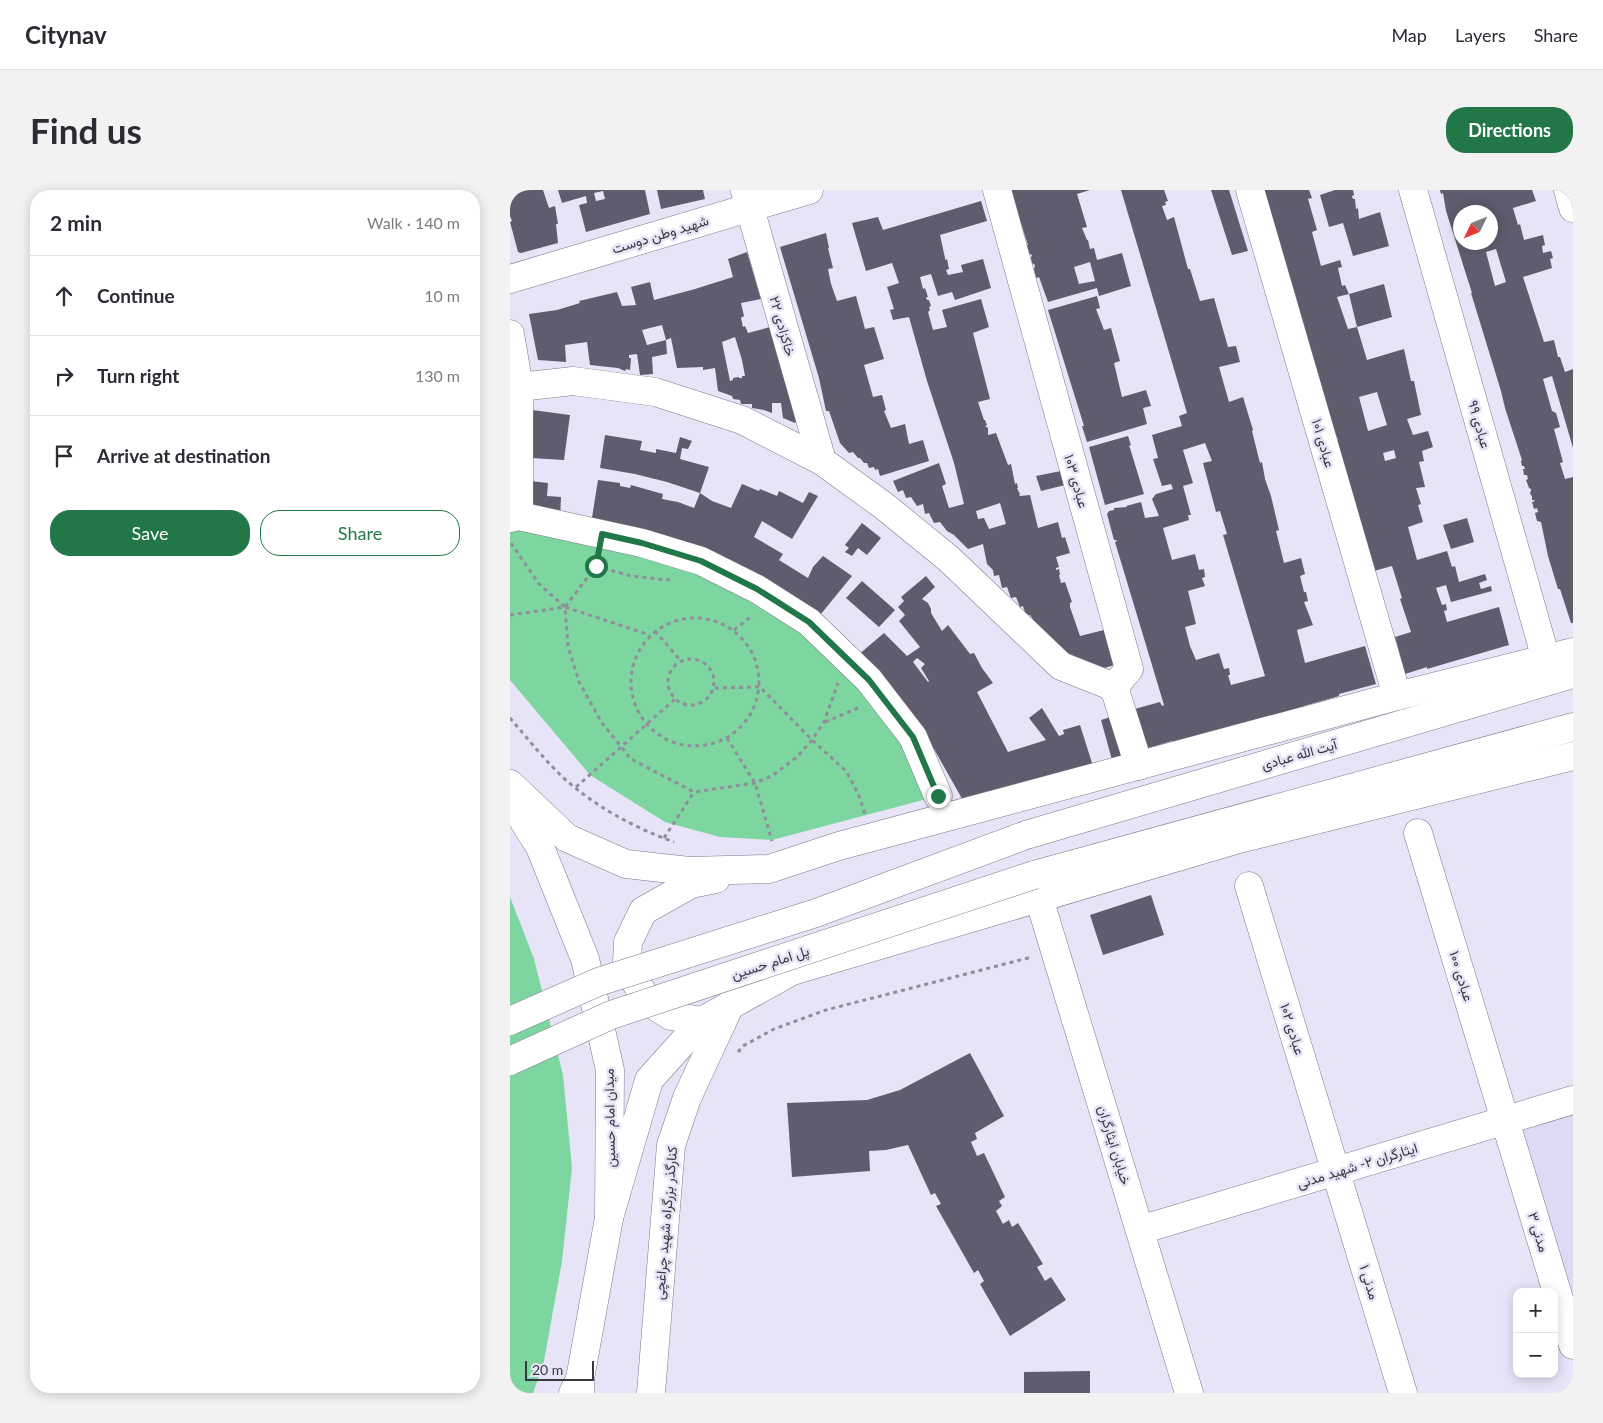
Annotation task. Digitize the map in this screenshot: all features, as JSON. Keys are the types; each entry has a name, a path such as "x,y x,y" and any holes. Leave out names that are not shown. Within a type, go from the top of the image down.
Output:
{"main road":[{"name":"شهید وطن دوست","path":"510,279 747,199 809,190"},
{"name":"عبادی ۱۰۳","path":"997,190 1129,668 1114,687"},
{"name":"عبادی ۱۰۱","path":"1250,190 1398,696"},
{"name":"عبادی ۹۹","path":"1413,190 1546,659"},
{"path":"1568,190 1573,208"},
{"name":"خاکزادی ۲۲","path":"747,199 822,461"},
{"path":"510,334 519,387 514,517 642,543 701,561 757,589 809,622 869,680 913,737 938,796"},
{"path":"519,387 573,381 655,392 742,420 822,461 884,506 949,559 1061,666 1114,687 1139,766"},
{"path":"510,784 567,838 626,864 689,871 839,846 1398,696 1573,652"},
{"name":"آیت الله عبادی","path":"510,1021 598,982 816,913 1026,835 1573,674"},
{"path":"609,1218 649,1080 702,1021 792,971 1036,886 1573,727"},
{"path":"1036,886 1235,840 1573,756"},
{"name":"میدان امام حسین","path":"510,799 540,847 584,959 610,1070 609,1218 578,1388"},
{"name":"عبادی ۱۰۰","path":"1418,833 1506,1120"},
{"path":"702,1021 670,1016 650,1003 636,983 627,962 628,942 642,911 690,884 771,858"},
{"name":"خیابان ایثارگران","path":"1036,886 1189,1393"},
{"name":"پل امام حسین","path":"510,1061 611,1015 1036,886"},
{"name":"عبادی ۱۰۲","path":"1249,886 1336,1171"},
{"name":"کنارگذر بزرگراه شهید چراغچی","path":"651,1393 671,1145 687,1098 730,1005"},
{"name":"ایثارگران ۲- شهید مدنی","path":"1140,1230 1573,1100"},
{"name":"مدنی ۳","path":"1506,1120 1573,1345"},
{"name":"مدنی ۱","path":"1336,1171 1403,1393"}],"path":[{"path":"602,534 596,566 565,607 568,646 579,682 602,723 631,759 694,792 755,783 772,776 797,756 812,740 824,722 847,659"},
{"path":"510,543 539,584 565,607 650,635"},
{"path":"510,615 565,607"},
{"path":"706,618 726,625 741,637 755,657 760,686 751,715 728,738 700,747 674,743 659,735 647,724 638,710 630,686 635,658 650,635 655,631 678,620 706,618"},
{"path":"655,631 681,661"},
{"path":"694,659 703,662 711,668 715,678 715,688 708,700 696,706 686,706 675,699 670,692 668,682 671,670 681,661 694,659"},
{"path":"715,688 760,686 812,740 846,771 858,793 867,821"},
{"path":"576,788 675,699"},
{"path":"824,722 853,709 885,700"},
{"path":"510,718 531,744 576,788 606,810 644,830 681,845"},
{"path":"728,738 755,783 771,858"},
{"path":"664,838 694,792"},
{"path":"732,1058 743,1046 774,1028 826,1010 1056,952"}],"shaded area":[{"path":"1573,1109 1573,1315 1519,1127"}],"green space":[{"path":"510,509 813,609 938,796 772,840 720,837 665,822 590,775 510,680"},
{"path":"510,897 534,959 563,1075 572,1168 562,1261 544,1361 533,1393 510,1393"}],"building":[{"path":"543,190 549,208 555,206 558,224 556,224 558,243 521,253 518,252 510,222 512,221 510,216 510,191"},
{"path":"558,190 645,190 650,214 586,232 579,205 587,203 586,196 562,203","holes":["603,191 605,199 596,201 594,193"]},
{"path":"657,190 703,190 705,199 661,209"},
{"path":"1010,190 1090,190 1077,194 1087,227 1082,228 1090,249 1094,248 1097,260 1122,253 1131,286 1099,296 1097,288 1048,302 1039,277 1036,278 1035,265 1032,263 1032,255 1028,253 1026,245 1028,245","holes":["1090,262 1095,281 1079,284 1074,267"]},
{"path":"1121,190 1164,190 1168,201 1165,202 1166,205 1162,206 1167,220 1174,217 1188,269 1190,269 1200,301 1214,298 1228,347 1236,346 1240,362 1219,367 1229,402 1243,397 1260,463 1262,462 1271,496 1279,530 1276,531 1284,563 1301,558 1305,574 1300,576 1308,601 1304,602 1313,625 1297,630 1305,663 1365,646 1376,684 1339,694 1339,696 1304,706 1305,708 1172,744 1172,741 1142,750 1131,710 1160,702 1162,706 1164,705 1115,542 1117,541 1114,540 1107,514 1109,511 1114,510 1114,508 1127,507 1141,502 1145,518 1159,516 1152,499 1156,494 1173,489 1171,484 1162,486 1153,459 1158,458 1152,435 1182,426 1179,416 1187,413","holes":["1205,443 1212,461 1203,463 1216,512 1220,511 1227,534 1223,535 1265,676 1231,685 1228,675 1230,675 1229,668 1224,669 1219,653 1196,660 1185,627 1196,624 1188,591 1205,586 1202,578 1205,577 1204,569 1199,570 1195,554 1172,560 1163,528 1189,520 1188,515 1191,515 1183,486 1193,483 1183,450"]},
{"path":"1211,190 1229,190 1248,251 1232,255"},
{"path":"1263,190 1309,190 1312,198 1308,199 1317,230 1312,232 1321,266 1340,260 1342,267 1338,268 1342,286 1345,285 1349,294 1337,297 1348,329 1357,327 1367,360 1404,349 1411,381 1414,381 1421,415 1407,419 1413,435 1428,431 1433,447 1422,451 1424,461 1419,462 1425,487 1416,488 1421,504 1418,505 1423,522 1408,527 1417,560 1447,551 1452,567 1455,566 1459,582 1485,574 1487,580 1479,583 1481,589 1491,586 1492,591 1451,602 1446,585 1436,588 1442,605 1446,604 1447,610 1444,611 1447,622 1499,607 1509,645 1405,674 1395,637 1411,632 1400,599 1402,598 1392,566 1374,571 1336,440 1338,440 1326,408 1294,301 1297,301 1296,297 1287,275","holes":["1377,392 1387,425 1368,431 1359,397","1394,450 1396,458 1385,461 1383,453"]},
{"path":"1335,190 1353,190 1354,195 1352,196 1355,199 1356,209 1358,208 1359,219 1380,212 1389,246 1353,256 1343,223 1329,227 1320,195"},
{"path":"1440,190 1532,190 1536,201 1513,208 1524,240 1543,235 1545,245 1542,246 1543,253 1551,251 1553,258 1550,259 1552,268 1523,277 1544,342 1554,340 1558,357 1560,357 1565,372 1573,369 1573,448 1552,376 1543,379 1552,411 1556,413 1560,427 1554,429 1563,462 1560,463 1565,479 1573,477 1573,623 1571,623 1560,589 1558,589 1548,556 1541,522 1537,521 1535,513 1538,512 1537,508 1534,509 1532,502 1535,501 1532,500 1531,489 1526,480 1528,479 1527,475 1524,475 1523,469 1525,469 1522,466 1522,460 1458,250 1493,250 1486,252 1495,286 1506,282 1496,250 1498,250 1498,205 1453,205 1453,233 1443,193 1441,194"},
{"path":"981,201 987,221 940,235 945,260 947,259 949,269 946,270 948,275 963,272 961,265 983,259 991,288 955,300 952,292 938,296 931,274 920,277 923,289 925,288 928,297 926,297 927,300 929,300 931,306 928,312 933,330 947,327 942,310 981,299 989,327 973,333 990,399 978,402 987,425 985,426 988,428 988,435 996,433 1008,465 1011,464 1019,495 1030,495 1038,528 1058,522 1062,538 1065,537 1070,553 1056,557 1059,567 1056,570 1059,569 1061,583 1065,582 1072,602 1070,607 1080,636 1108,629 1118,664 1091,672 1084,668 1045,637 1030,615 1026,616 1023,606 1020,607 1016,597 1011,598 1007,587 1002,588 999,575 994,576 993,570 987,564 983,544 968,549 954,535 947,531 940,522 934,523 929,513 925,514 923,504 917,506 911,497 906,498 903,490 898,492 893,481 939,463 946,484 942,486 949,508 964,504 954,463 927,381 909,317 893,320 890,310 894,309 887,287 899,283 892,263 866,271 852,223 878,217 883,230","holes":["1000,503 1006,524 989,529 984,518 978,519 976,511"]},
{"path":"826,233 833,268 828,269 837,301 856,296 865,329 874,327 884,359 864,365 873,397 882,395 886,410 884,411 891,428 905,424 909,444 923,440 929,461 880,476 878,469 875,470 874,467 869,468 867,463 864,463 853,452 849,453 840,443 829,411 826,411 819,378 780,247"},
{"path":"747,252 761,299 741,303 744,316 741,318 743,327 745,326 748,333 770,327 797,420 795,423 783,418 781,403 772,403 772,413 752,408 752,404 741,404 740,400 733,399 732,396 718,391 715,368 703,370 703,367 677,368 671,338 666,340 667,354 652,357 653,374 640,375 637,354 629,355 629,358 631,358 630,370 626,369 625,371 618,368 590,365 587,342 565,345 566,362 538,360 529,314 557,310 580,303 579,301 617,292 622,306 636,305 631,287 650,282 654,300 695,289 733,277 728,259","holes":["662,325 666,340 647,345 642,330","735,337 745,376 733,378 730,381 722,342"]},
{"path":"1384,284 1392,317 1357,327 1349,294"},
{"path":"1097,296 1100,308 1096,309 1104,330 1111,328 1120,361 1114,363 1122,397 1146,390 1151,406 1143,408 1147,424 1087,442 1082,426 1084,426 1048,310"},
{"path":"532,410 570,415 564,460 531,458"},
{"path":"605,435 642,441 640,450 656,453 656,449 676,453 680,437 692,441 688,449 682,448 680,459 709,467 700,493 635,474 600,468"},
{"path":"1128,436 1131,445 1129,446 1144,494 1105,505 1089,447"},
{"path":"1061,471 1065,485 1041,491 1036,476"},
{"path":"598,480 620,483 620,486 630,488 631,485 663,494 662,499 694,508 700,493 712,501 731,508 742,484 777,496 779,491 803,503 809,492 818,496 792,539 762,521 754,537 783,554 779,560 808,578 813,567 823,556 852,576 816,620 591,524"},
{"path":"530,481 548,483 547,496 561,497 560,521 532,518"},
{"path":"1467,518 1474,542 1451,549 1443,525"},
{"path":"862,523 881,538 867,555 858,548 852,556 845,552 849,548 845,545"},
{"path":"926,576 935,587 922,599 928,603 931,613 942,631 948,625 970,654 974,653 993,683 977,692 1008,752 1046,740 1029,718 1042,708 1059,736 1064,734 1063,730 1080,725 1093,766 965,804 934,749 857,656 884,633 907,656 920,647 899,621 905,615 898,607 904,601 901,597","holes":["917,658 925,664 921,668 928,682 913,662"]},
{"path":"862,581 895,610 879,627 846,598"},
{"path":"1117,715 1130,755 1112,760 1101,720"},
{"path":"1151,895 1164,935 1103,955 1090,915"},
{"path":"970,1053 1004,1116 975,1133 977,1139 971,1142 977,1156 984,1153 1005,1197 999,1201 1002,1206 996,1211 1003,1224 1009,1220 1012,1227 1018,1223 1043,1264 1037,1267 1045,1281 1051,1277 1066,1300 1010,1336 980,1284 984,1281 978,1270 974,1273 936,1206 941,1204 935,1193 931,1195 908,1145 886,1150 869,1151 870,1171 792,1177 787,1103 867,1100 900,1090"},
{"path":"1090,1371 1090,1393 1024,1393 1024,1372"}],"route":[{"path":"596,566 602,534 642,543 701,561 757,589 809,622 869,680 913,737 938,796"}]}
